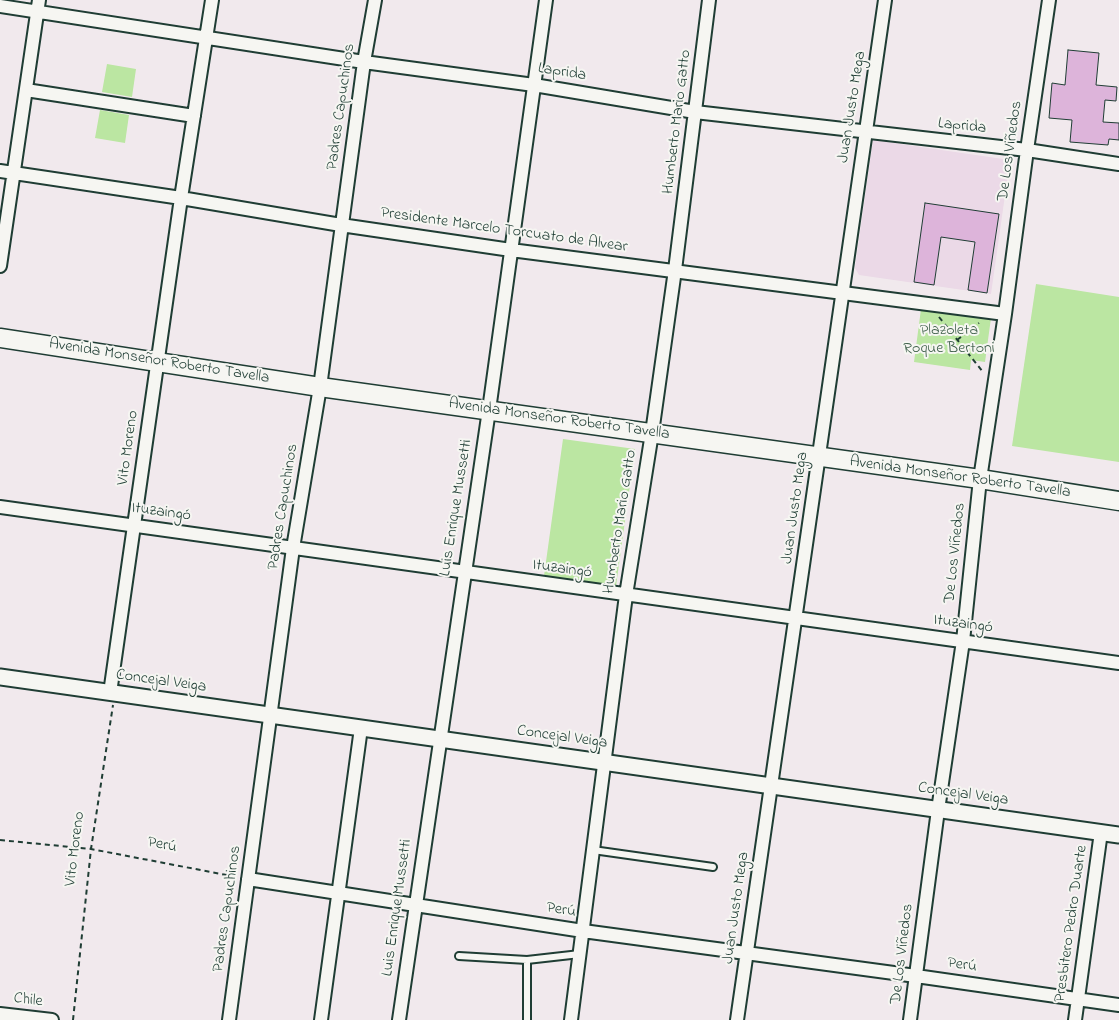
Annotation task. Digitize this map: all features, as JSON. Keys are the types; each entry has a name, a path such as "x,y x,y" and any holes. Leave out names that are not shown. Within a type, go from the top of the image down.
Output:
{"main road":[{"name":"Avenida Monseñor Roberto Tavella","path":"0,338 320,387 980,479 1119,501"}],"street":[{"name":"Vito Moreno","path":"110,693 181,198 212,0"},
{"name":"Padres Capuchinos","path":"229,1020 293,548 320,387 364,62 375,0"},
{"name":"Luis Enrique Mussetti","path":"398,1020 489,410 546,0"},
{"name":"Humberto Mario Gatto","path":"571,1020 626,595 652,433 675,270 709,0"},
{"name":"Juan Justo Mega","path":"737,1020 885,0"},
{"name":"De Los Viñedos","path":"910,1020 963,641 980,479 994,385 1000,313 1048,0"},
{"name":"Laprida","path":"0,6 38,6 206,37 364,62 534,85 695,112 1026,150 1119,164"},
{"path":"0,266 38,6"},
{"path":"26,90 194,116"},
{"name":"Presidente Marcelo Torcuato de Alvear","path":"0,171 511,250 1000,313"},
{"name":"Ituzaingó","path":"0,507 1119,663"},
{"name":"Concejal Veiga","path":"0,677 1119,835"},
{"path":"320,1020 361,728"},
{"name":"Presbítero Pedro Duarte","path":"1075,1020 1101,832"},
{"name":"Perú","path":"248,879 583,931 1119,1005"},
{"name":"Chile","path":"0,1014 52,1020"}],"lane":[{"path":"593,850 713,867"},
{"path":"458,956 527,960 580,954"},
{"path":"527,960 527,1020"}],"path":[{"path":"928,304 994,385"},
{"path":"957,340 1000,313"},
{"name":"Vito Moreno","path":"73,1020 91,849 113,704 110,693"},
{"name":"Perú","path":"0,840 91,849 248,879"}],"shaded area":[{"path":"873,140 1010,160 991,294 859,275 855,268"}],"green space":[{"path":"107,64 136,69 132,97 102,92"},
{"path":"100,110 129,115 125,143 95,138"},
{"path":"1036,284 1119,297 1119,462 1012,446"},
{"name":"Plazoleta Roque Bertoni","path":"921,309 991,318 985,362 971,360 970,370 914,362"},
{"path":"563,439 635,449 616,586 544,576"}],"building":[{"path":"1068,50 1099,53 1096,85 1117,87 1116,101 1105,100 1103,122 1119,123 1119,140 1109,139 1108,145 1070,142 1072,120 1049,118 1052,83 1065,85"},
{"path":"925,203 999,214 987,293 968,290 975,242 941,237 934,285 914,282"}]}
